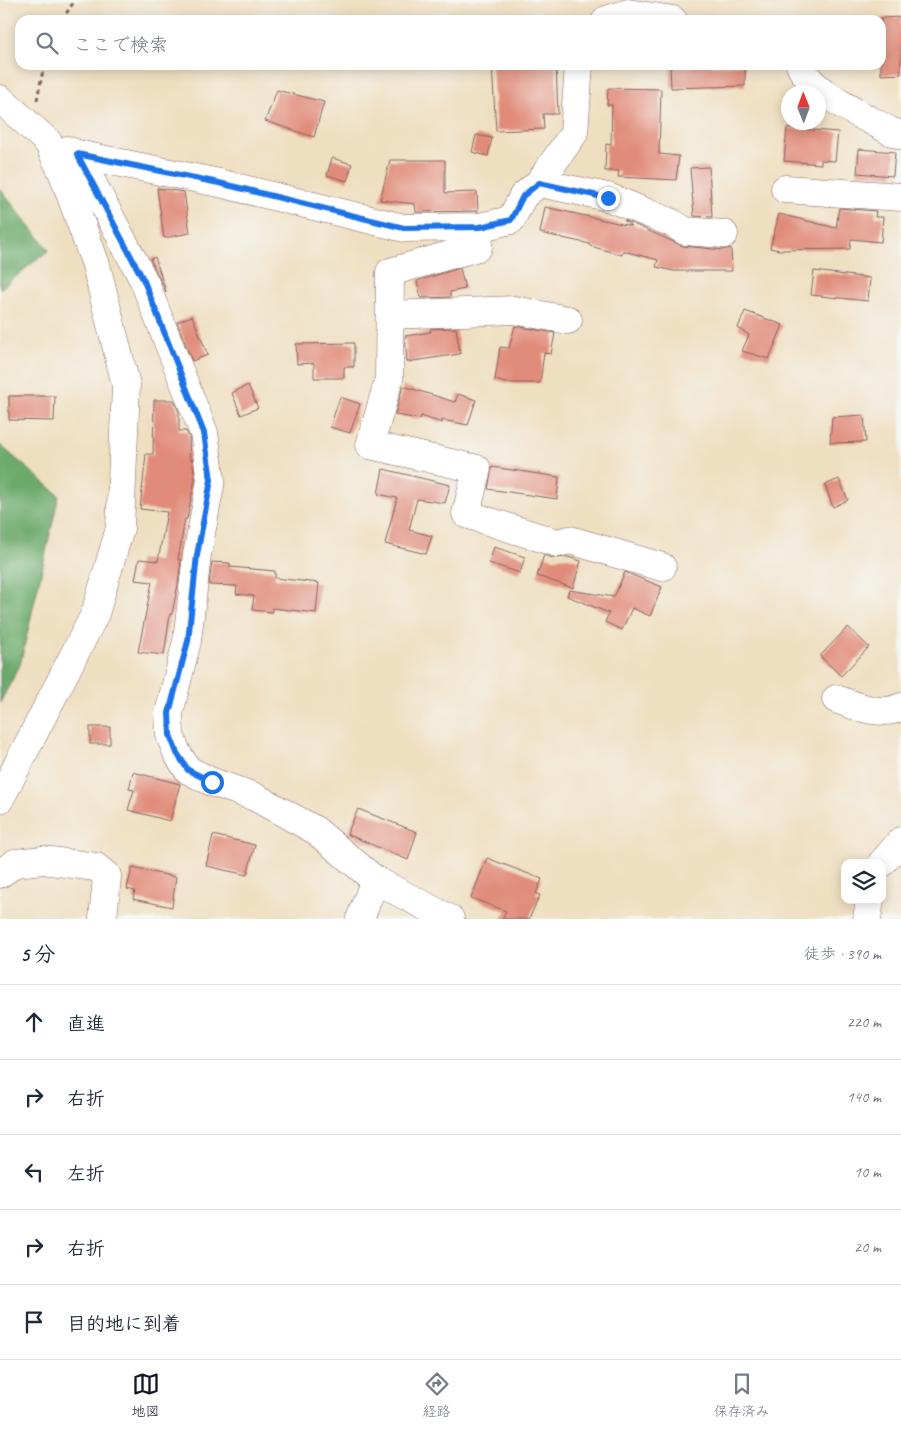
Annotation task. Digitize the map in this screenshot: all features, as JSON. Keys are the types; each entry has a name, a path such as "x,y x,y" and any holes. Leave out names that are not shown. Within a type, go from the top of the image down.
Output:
{"street":[{"path":"622,15 628,13 641,15"},
{"path":"0,100 40,135 77,154 219,183 404,228 480,227 511,220 523,196 539,183 574,133 579,70"},
{"path":"802,70 819,89 890,131 901,135"},
{"path":"0,799 11,752 95,614 120,528 124,473 126,385 107,302 86,234 40,135"},
{"path":"77,154 144,281 204,433 211,480 197,555 188,641 169,713 170,735 177,753 188,770 212,782 255,797 315,830 375,880 450,919"},
{"path":"539,183 608,198 672,223 685,231 724,234"},
{"path":"785,189 901,197"},
{"path":"480,227 478,247 390,272 389,380 370,445 477,470 466,514 557,543 570,540 662,566"},
{"path":"390,315 514,310 568,320"},
{"path":"836,699 866,709 894,710 901,707"},
{"path":"885,859 901,841"},
{"path":"0,874 15,863 43,860 96,867 107,876 103,919"},
{"path":"360,919 375,880"},
{"path":"867,919 869,904"}],"path":[{"path":"65,15 75,0"},
{"path":"40,135 44,70"}],"green space":[{"path":"0,189 49,250 0,289"},
{"path":"0,445 59,495 20,665 0,703"}],"building":[{"path":"901,17 901,74 881,75 881,70 886,70 886,18"},
{"path":"492,70 556,70 558,114 543,114 544,129 496,131"},
{"path":"670,70 745,70 745,86 671,88"},
{"path":"608,88 661,89 659,154 679,156 676,180 618,177 619,171 605,171 606,144 611,145 612,105 607,105"},
{"path":"277,90 324,102 314,137 265,121"},
{"path":"787,130 838,132 835,161 821,160 821,164 784,161"},
{"path":"476,135 492,138 488,156 472,152"},
{"path":"859,149 895,152 893,176 857,173"},
{"path":"332,158 352,164 347,181 327,175"},
{"path":"390,160 445,160 445,193 477,192 478,211 416,212 415,204 380,200"},
{"path":"709,167 712,217 694,216 690,168"},
{"path":"157,188 184,192 190,233 164,238"},
{"path":"545,207 631,226 624,220 683,246 723,250 731,248 732,271 674,271 656,267 658,260 623,251 622,255 590,246 590,244 540,233"},
{"path":"839,208 876,211 875,217 883,217 881,242 851,239 850,249 779,250 770,248 779,214 836,228"},
{"path":"155,257 166,292 150,259"},
{"path":"460,268 465,289 450,292 450,297 421,298 417,281"},
{"path":"814,271 870,278 868,301 811,295"},
{"path":"745,311 783,325 769,359 742,351 749,335 738,328"},
{"path":"192,316 208,355 192,361 177,322"},
{"path":"515,326 555,333 551,354 544,353 540,383 507,383 495,380 500,347 509,348"},
{"path":"456,328 460,354 407,362 405,336 431,332 430,329"},
{"path":"354,343 354,367 344,367 344,378 314,378 314,363 297,364 296,344"},
{"path":"248,385 258,408 241,415 232,393"},
{"path":"403,386 455,402 458,394 476,400 468,425 442,420 442,423 421,416 420,419 395,415"},
{"path":"9,396 55,396 54,421 9,420"},
{"path":"340,397 360,404 350,433 330,427"},
{"path":"154,400 174,400 179,412 179,431 186,431 189,437 190,459 192,459 195,479 187,519 185,519 178,560 181,560 178,584 172,614 170,614 164,655 138,652 152,582 135,580 139,559 158,561 167,512 140,509 146,454 153,454"},
{"path":"864,415 866,442 830,443 832,417"},
{"path":"492,467 559,477 557,499 488,489"},
{"path":"383,469 450,485 445,503 417,499 409,530 432,536 426,554 385,544 397,498 378,494"},
{"path":"839,479 848,500 833,507 825,485"},
{"path":"494,547 525,557 520,573 489,563"},
{"path":"544,555 553,558 568,557 581,561 573,588 537,576"},
{"path":"212,562 230,563 230,567 275,571 275,578 319,583 316,613 272,608 272,612 252,610 254,596 236,594 237,586 209,585"},
{"path":"625,572 662,587 650,616 632,608 622,630 605,622 609,613 567,596 569,590 614,597"},
{"path":"848,627 869,647 841,676 820,656"},
{"path":"90,727 110,727 110,744 90,744"},
{"path":"133,772 180,784 170,821 128,810 134,790 129,789"},
{"path":"358,809 417,832 408,860 347,834"},
{"path":"213,835 255,845 247,875 206,866"},
{"path":"487,858 542,879 536,894 540,895 529,919 502,919 506,911 471,898"},
{"path":"132,868 176,877 172,907 133,899 135,891 127,889"}],"route":[{"path":"212,782 188,770 177,753 170,735 169,713 188,641 200,531 211,480 204,433 144,281 77,154 219,183 404,228 480,227 511,220 523,196 539,183 608,198"}]}
